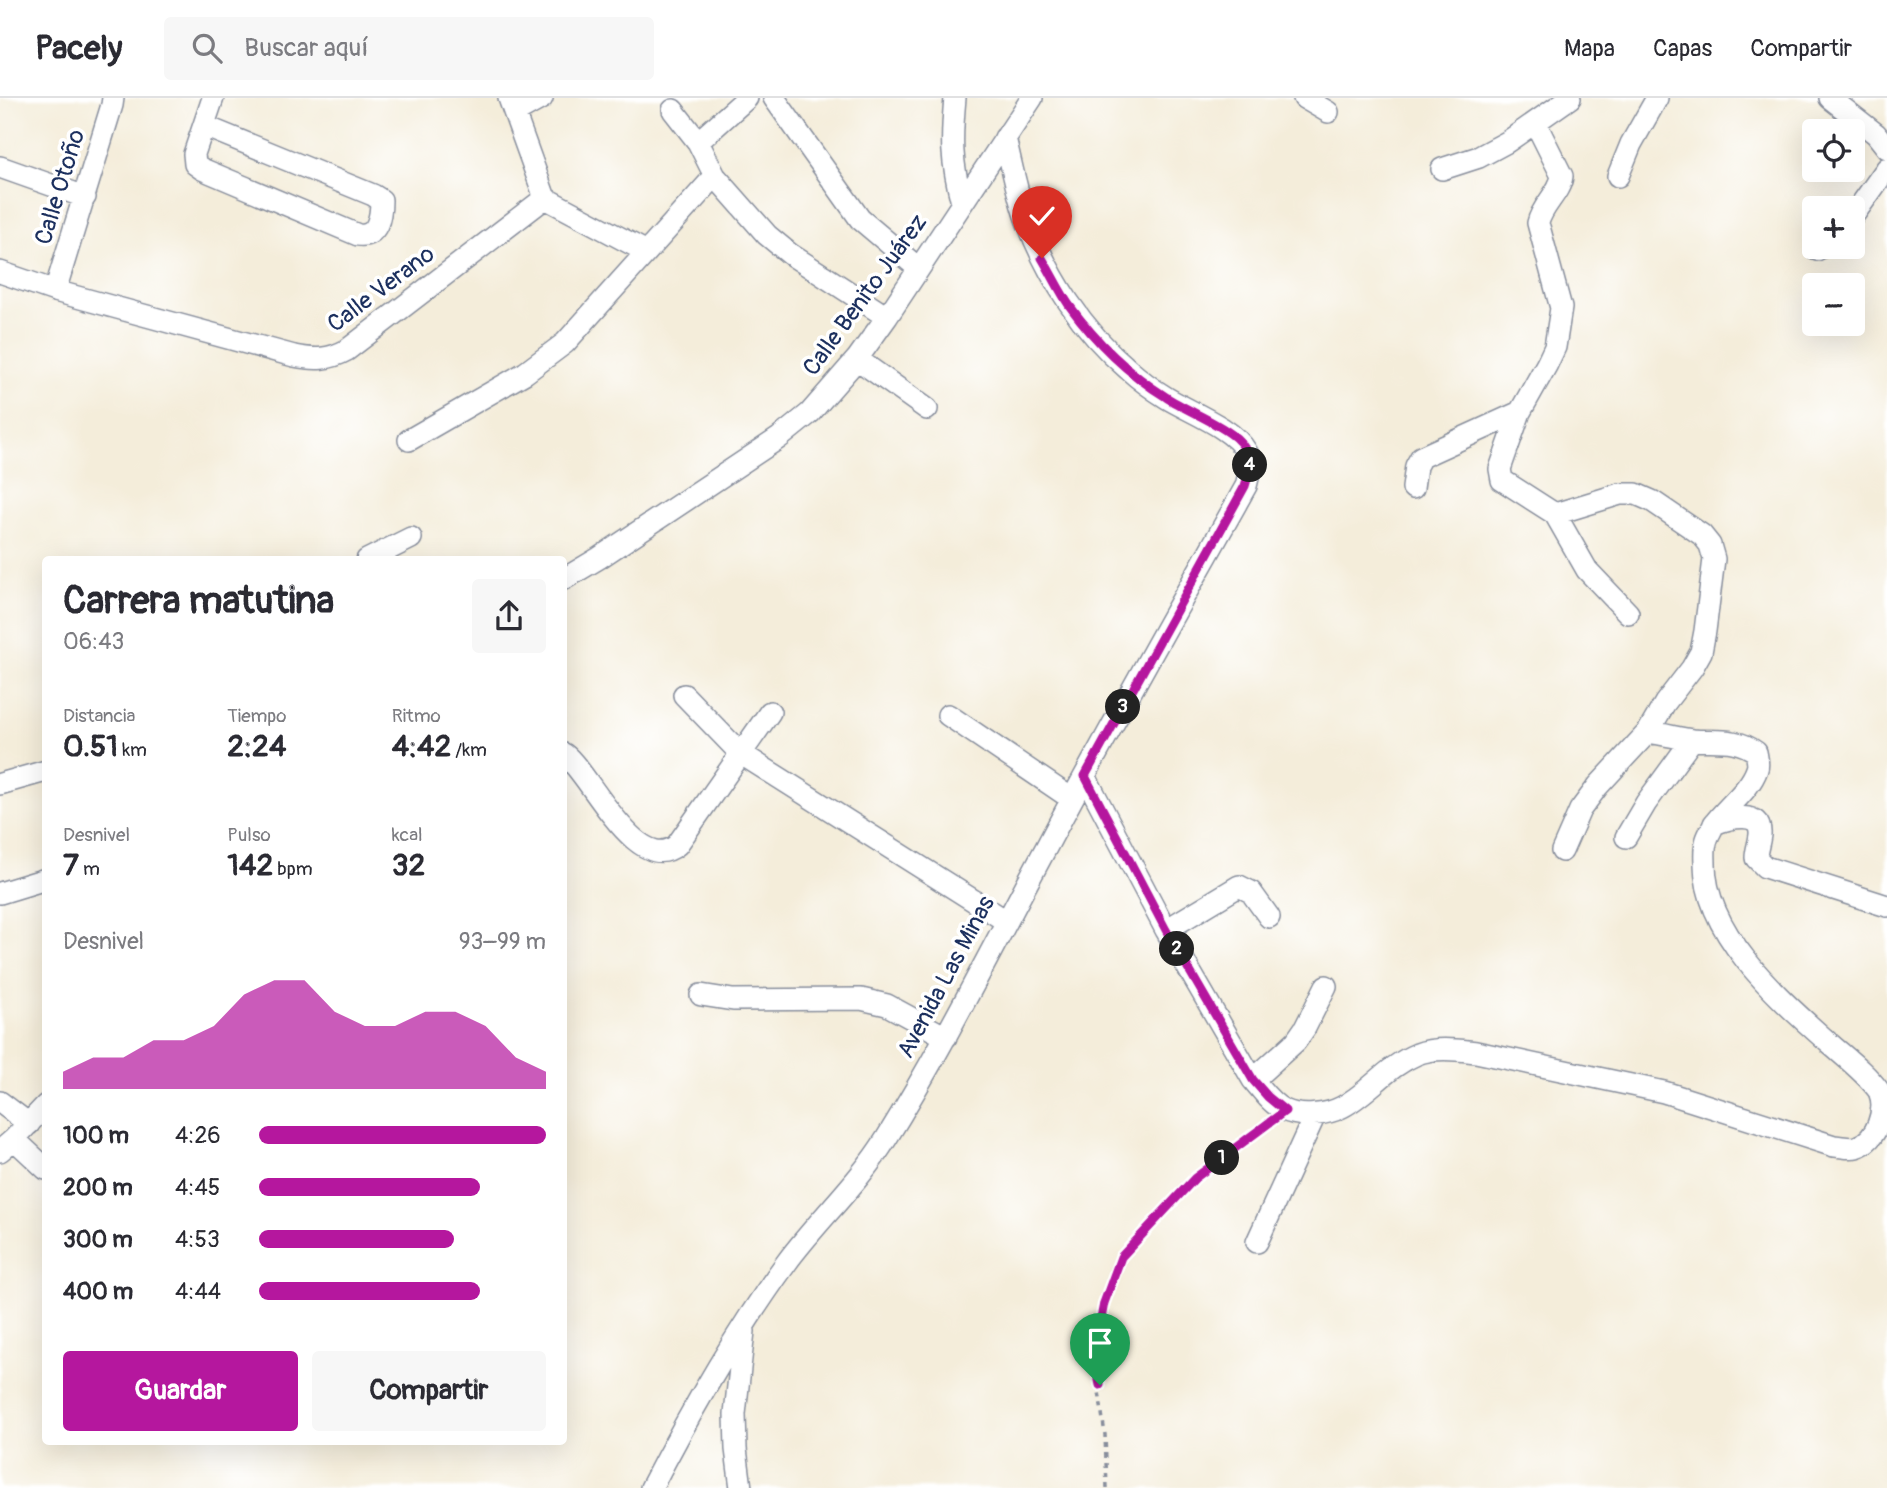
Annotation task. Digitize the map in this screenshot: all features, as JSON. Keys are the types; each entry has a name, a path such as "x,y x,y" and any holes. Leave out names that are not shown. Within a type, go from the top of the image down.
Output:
{"street":[{"name":"Calle Otoño","path":"55,291 113,98"},
{"path":"204,126 373,195 381,200 376,227 366,236 358,235 195,164 194,154 213,98"},
{"path":"542,98 512,105 545,198 645,251"},
{"path":"698,142 747,98"},
{"path":"774,98 860,219 918,268"},
{"path":"955,98 951,143 953,170 962,203"},
{"name":"Calle Benito Juárez","path":"567,577 779,438 810,413 857,359 887,317 1032,98"},
{"path":"1304,98 1328,112"},
{"path":"1442,169 1479,157 1536,124 1570,98"},
{"path":"1618,176 1631,144 1657,98"},
{"path":"1830,98 1876,134 1887,148"},
{"path":"673,110 698,142 715,176 744,211 775,241 887,317"},
{"path":"1536,124 1562,176 1560,185 1540,215 1538,223 1562,309 1555,347 1520,412 1500,475 1506,485 1555,514 1587,570 1628,613"},
{"name":"Avenida Las Minas","path":"651,1488 681,1431 745,1325 788,1261 885,1141 946,1037 1072,799 1245,486 1251,468 1247,452 1236,437 1166,397 1128,369 1095,337 1069,304 1042,258 1026,219 1005,138"},
{"path":"0,167 85,197"},
{"path":"1865,199 1887,168"},
{"path":"409,440 525,373 565,343 715,176"},
{"name":"Calle Verano","path":"0,272 55,291 294,356 332,358 545,198"},
{"path":"857,359 927,409"},
{"path":"1413,488 1416,466 1421,457 1520,412"},
{"path":"1555,514 1620,494 1636,494 1652,501 1702,535 1710,545 1714,559 1701,652 1648,732 1598,786 1580,810 1562,851"},
{"path":"375,556 411,538"},
{"path":"684,695 740,753 1006,921"},
{"path":"567,758 626,831 652,851 670,851 677,845 769,712"},
{"path":"948,715 1072,799"},
{"path":"1085,776 1166,930 1253,1080 1285,1111 1315,1115 1342,1107 1395,1065 1419,1053 1446,1049 1476,1052 1664,1092 1835,1146 1856,1147 1876,1134 1884,1115 1881,1094 1863,1073 1785,1004 1757,972 1732,940 1715,911 1705,878 1705,844 1726,807 1750,782 1758,766 1756,752 1745,743 1692,740 1648,732"},
{"path":"1626,837 1646,803 1692,740"},
{"path":"0,784 42,772"},
{"path":"1714,824 1738,817 1750,818 1758,824 1760,832 1756,858 1765,867 1887,906"},
{"path":"0,893 42,880"},
{"path":"1166,930 1239,886 1251,892 1269,917"},
{"path":"1253,1080 1296,1041 1326,986"},
{"path":"701,995 733,1000 861,999 887,1006 946,1037"},
{"path":"0,1102 29,1124"},
{"path":"42,1109 7,1145 42,1167"},
{"path":"1257,1242 1315,1115"},
{"path":"741,1488 735,1414 745,1325"}],"path":[{"path":"1107,1488 1105,1434 1094,1355 1104,1303 1121,1257 1195,1178 1285,1111"}],"route":[{"path":"1042,258 1069,304 1095,337 1128,369 1166,397 1236,437 1247,452 1251,468 1245,486 1085,776 1166,930 1253,1080 1285,1111 1195,1178 1121,1257 1104,1303 1094,1355 1100,1385"}]}
